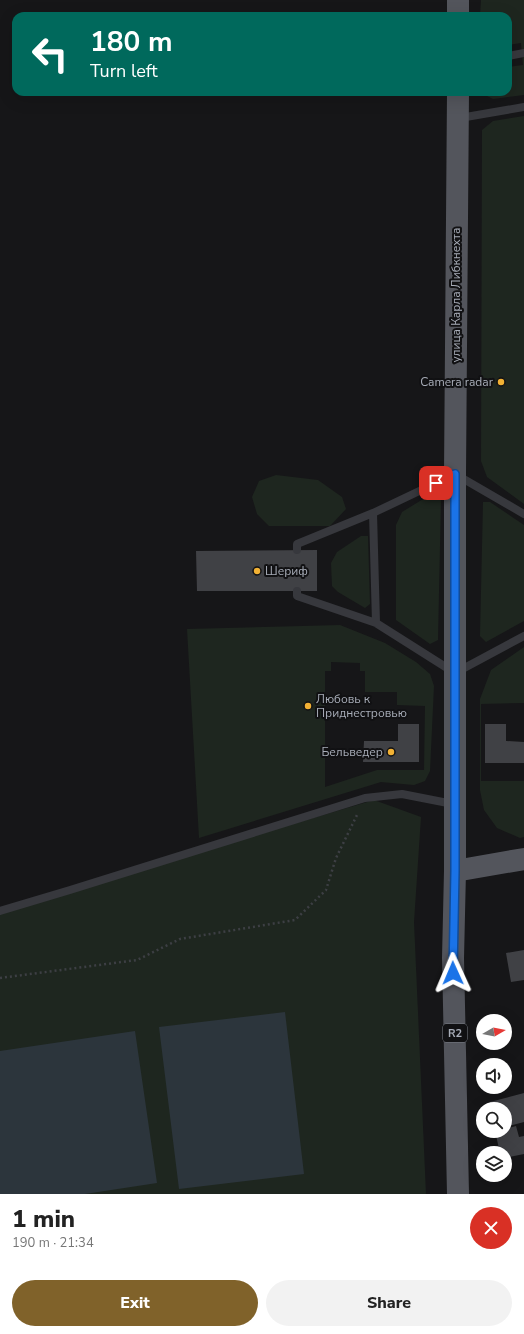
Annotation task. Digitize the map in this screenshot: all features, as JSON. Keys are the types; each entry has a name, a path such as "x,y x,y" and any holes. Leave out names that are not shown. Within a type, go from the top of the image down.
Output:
{"main road":[{"path":"458,0 458,12"},
{"name":"улица Карла Либкнехта","path":"458,96 455,474 455,871 453,958 458,1194"},
{"path":"455,871 524,859"}],"lane":[{"path":"512,56 524,54"},
{"path":"458,118 524,107"},
{"path":"297,550 297,544 373,513 455,474 524,514"},
{"path":"373,513 376,623"},
{"path":"297,591 297,596 376,623 455,673 524,636"},
{"path":"0,911 365,798 402,794 455,804"}],"path":[{"path":"0,978 137,960 180,939 295,920 326,890 336,858 365,798"}],"shaded area":[{"path":"481,0 524,0 524,95 493,99 487,96 512,96 512,66 523,65 521,43 512,44 512,12 480,12"},
{"path":"524,116 524,504 487,477 481,461 482,130 493,121"},
{"path":"276,475 318,480 342,497 346,509 330,526 269,526 257,514 252,497 259,481"},
{"path":"433,493 441,499 438,640 430,644 396,620 396,525 402,512"},
{"path":"483,502 490,502 524,525 524,621 486,642 480,636"},
{"path":"361,536 368,536 370,604 365,608 338,592 332,586 331,563 337,552"},
{"path":"340,625 385,643 416,662 430,674 434,686 430,771 425,781 414,785 381,782 199,838 187,629","holes":["331,662 360,663 360,671 365,671 365,692 397,692 397,705 425,706 424,770 377,770 325,787 325,671 331,671"]},
{"path":"524,647 524,703 481,704 481,781 524,781 524,837 520,838 497,828 484,810 480,790 480,699 491,670"},
{"path":"374,800 421,817 414,922 426,1194 0,1194 0,911"},
{"path":"285,1012 304,1174 179,1189 159,1027"},
{"path":"135,1031 157,1183 85,1194 0,1194 0,1051"}],"building":[{"name":"Шериф","path":"317,550 317,591 197,591 196,551"},
{"name":"Бельведер","path":"398,724 419,724 419,762 363,762 364,741 398,741"},
{"path":"485,724 506,724 506,741 524,742 524,763 485,763"},
{"path":"524,950 524,980 511,982 506,953"},
{"path":"524,1093 524,1122 512,1125 512,1102 490,1102"},
{"path":"516,1126 519,1137 524,1136 524,1154 512,1157 512,1146 498,1146 497,1138 512,1138 512,1127"}],"place":[{"name":"Camera radar","path":"501,382"},
{"name":"Шериф","path":"257,571"},
{"name":"Любовь к Приднестровью","path":"308,706"},
{"name":"Бельведер","path":"391,752"}],"route":[{"path":"436,483 455,474 455,871 453,973"}]}
